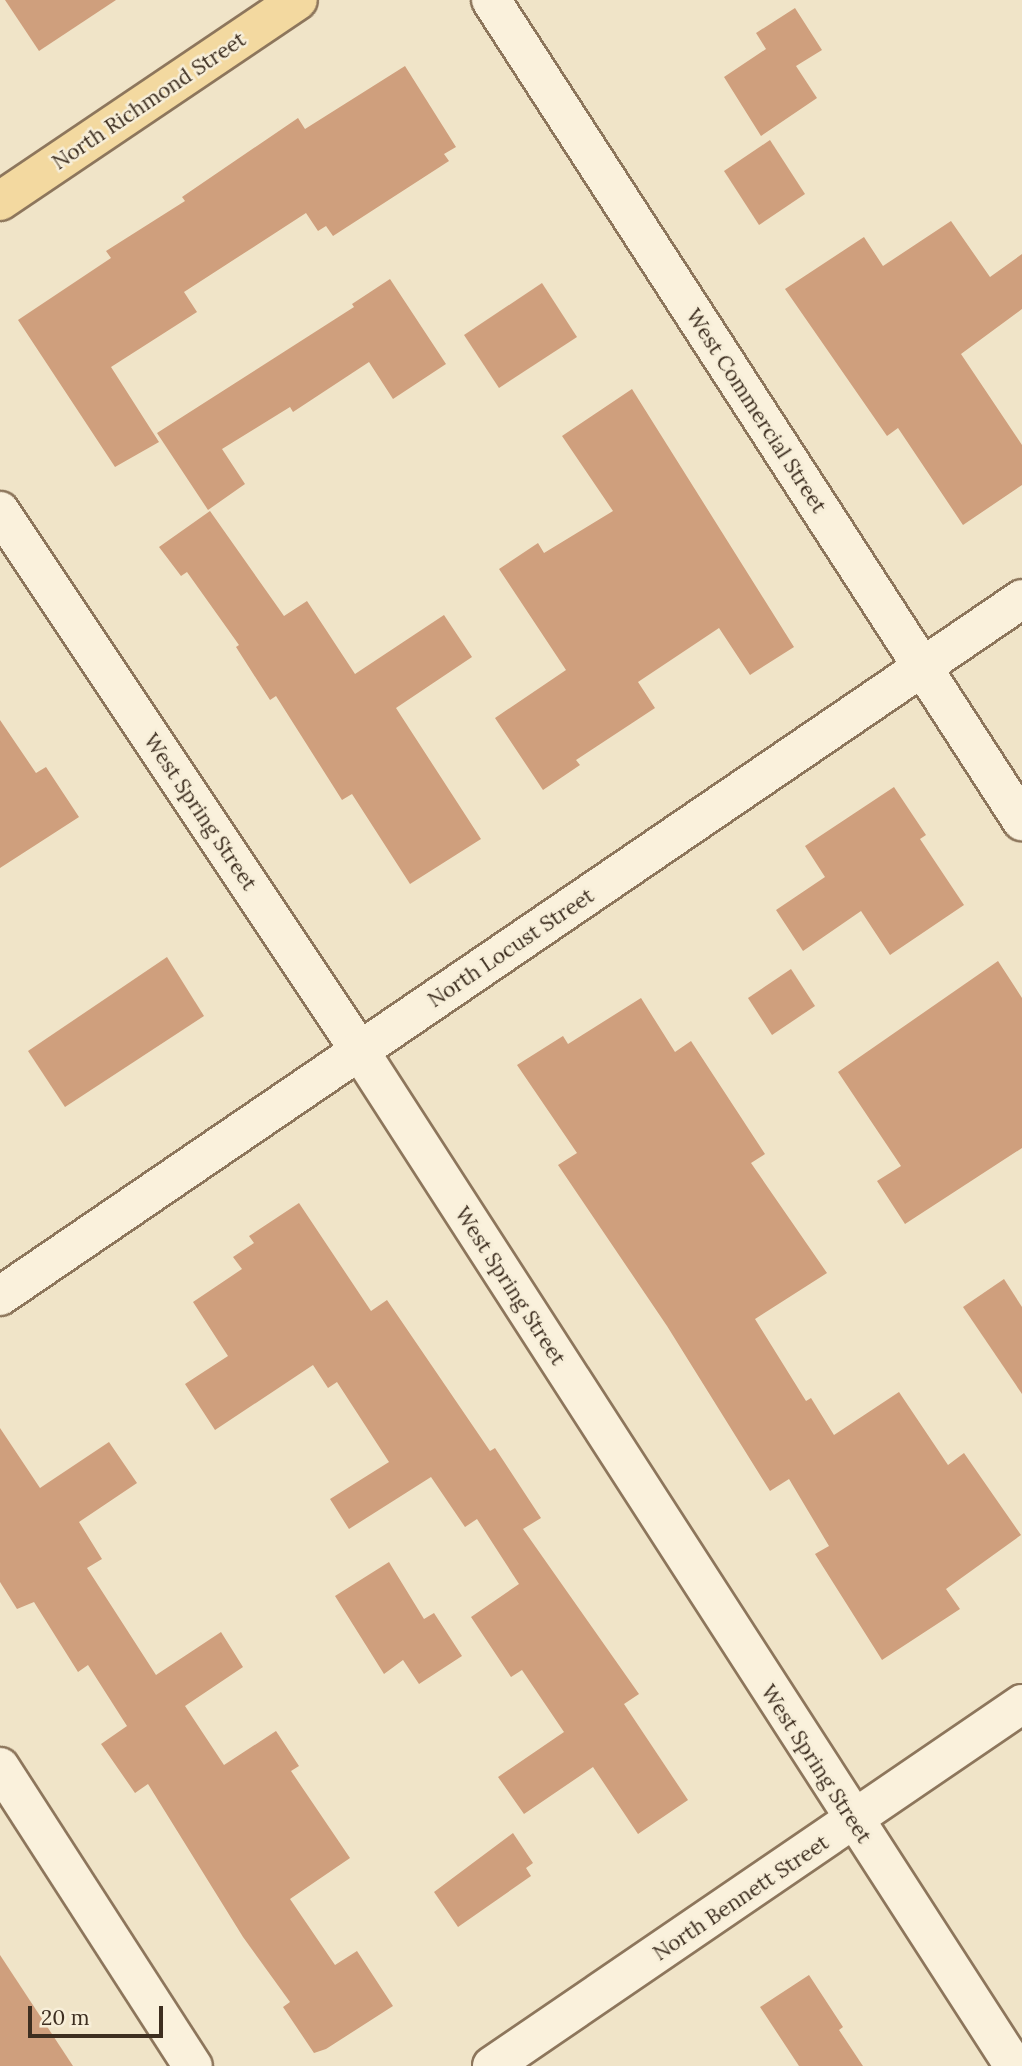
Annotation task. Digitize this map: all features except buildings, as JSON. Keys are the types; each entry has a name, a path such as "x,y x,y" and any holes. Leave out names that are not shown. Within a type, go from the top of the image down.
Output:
{"main road":[{"name":"North Richmond Street","path":"0,201 298,0"}],"street":[{"name":"West Commercial Street","path":"491,0 1022,821"},
{"name":"West Spring Street","path":"0,511 359,1050 853,1822 1014,2066"},
{"name":"North Locust Street","path":"0,1296 1022,598"},
{"name":"North Bennett Street","path":"492,2066 853,1822 1022,1704"},
{"path":"0,1767 192,2066"}]}
